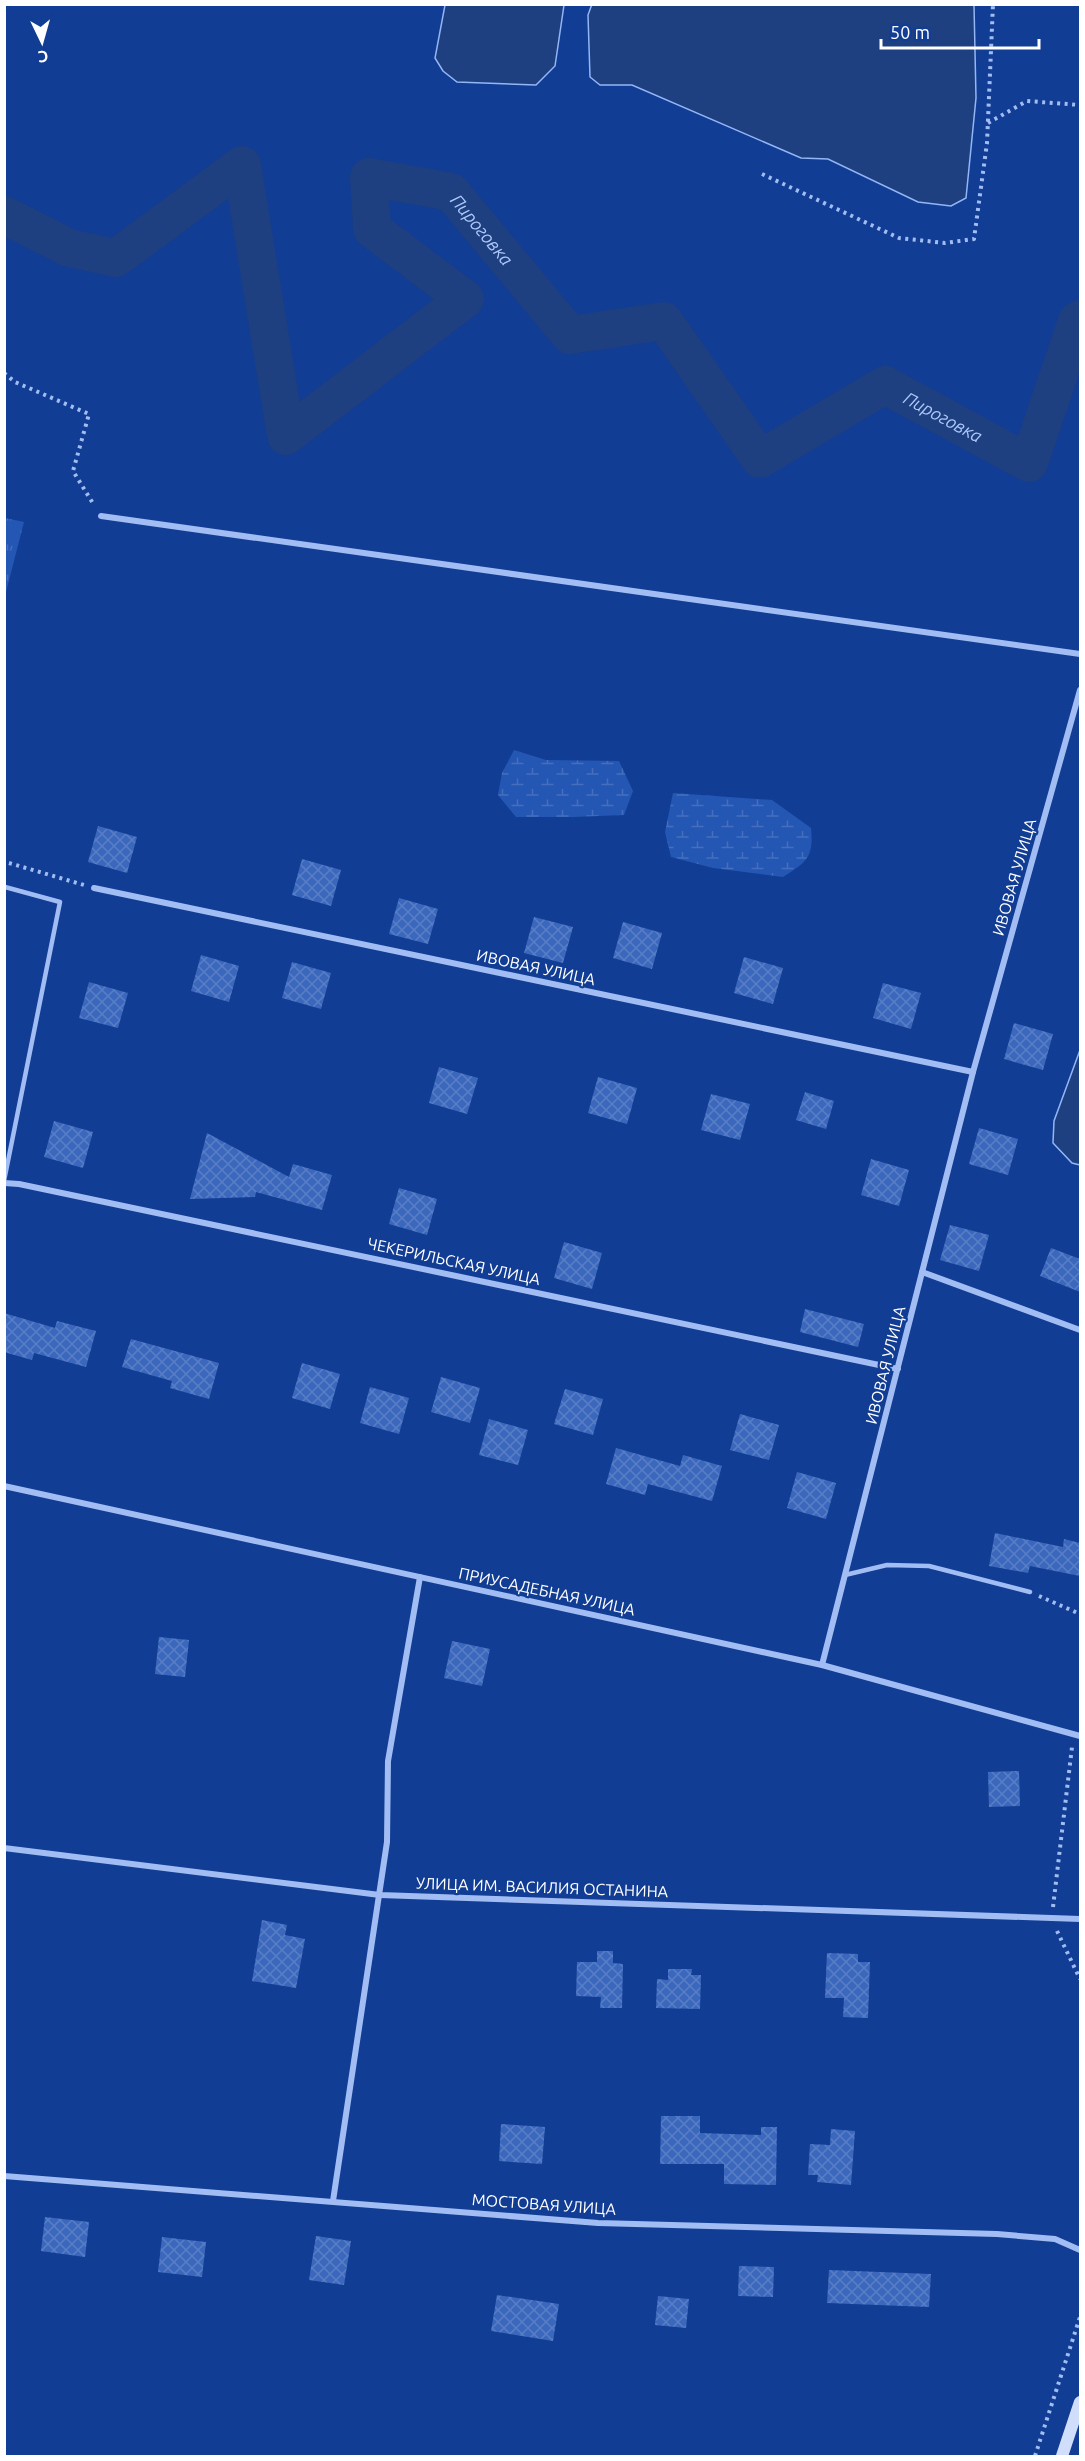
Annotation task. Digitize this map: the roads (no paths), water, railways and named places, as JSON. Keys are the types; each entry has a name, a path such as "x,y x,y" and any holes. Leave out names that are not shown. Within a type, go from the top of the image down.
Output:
{"street":[{"path":"100,516 1080,654"},
{"name":"ИВОВАЯ УЛИЦА","path":"822,1665 973,1072 1080,690"},
{"name":"ИВОВАЯ УЛИЦА","path":"94,888 973,1072"},
{"name":"ЧЕКЕРИЛЬСКАЯ УЛИЦА","path":"4,1182 898,1369"},
{"path":"922,1272 1080,1330"},
{"name":"ПРИУСАДЕБНАЯ УЛИЦА","path":"4,1486 822,1665 1077,1736"},
{"path":"333,2201 387,1842 388,1761 420,1577"},
{"name":"УЛИЦА ИМ. ВАСИЛИЯ ОСТАНИНА","path":"4,1848 380,1894 1080,1919"},
{"name":"МОСТОВАЯ УЛИЦА","path":"4,2176 598,2223 997,2234 1055,2239 1080,2250"},
{"path":"1062,2457 1080,2402"}],"lane":[{"path":"4,1182 60,902 5,888"},
{"path":"845,1575 887,1565 929,1566 1030,1592"}],"waterway":[{"name":"Пироговка","path":"4,215 69,248 116,258 242,165 286,436 465,299 372,229 369,177 451,192 570,335 664,321 760,459 885,385 1029,463 1077,321 1080,319"}]}
